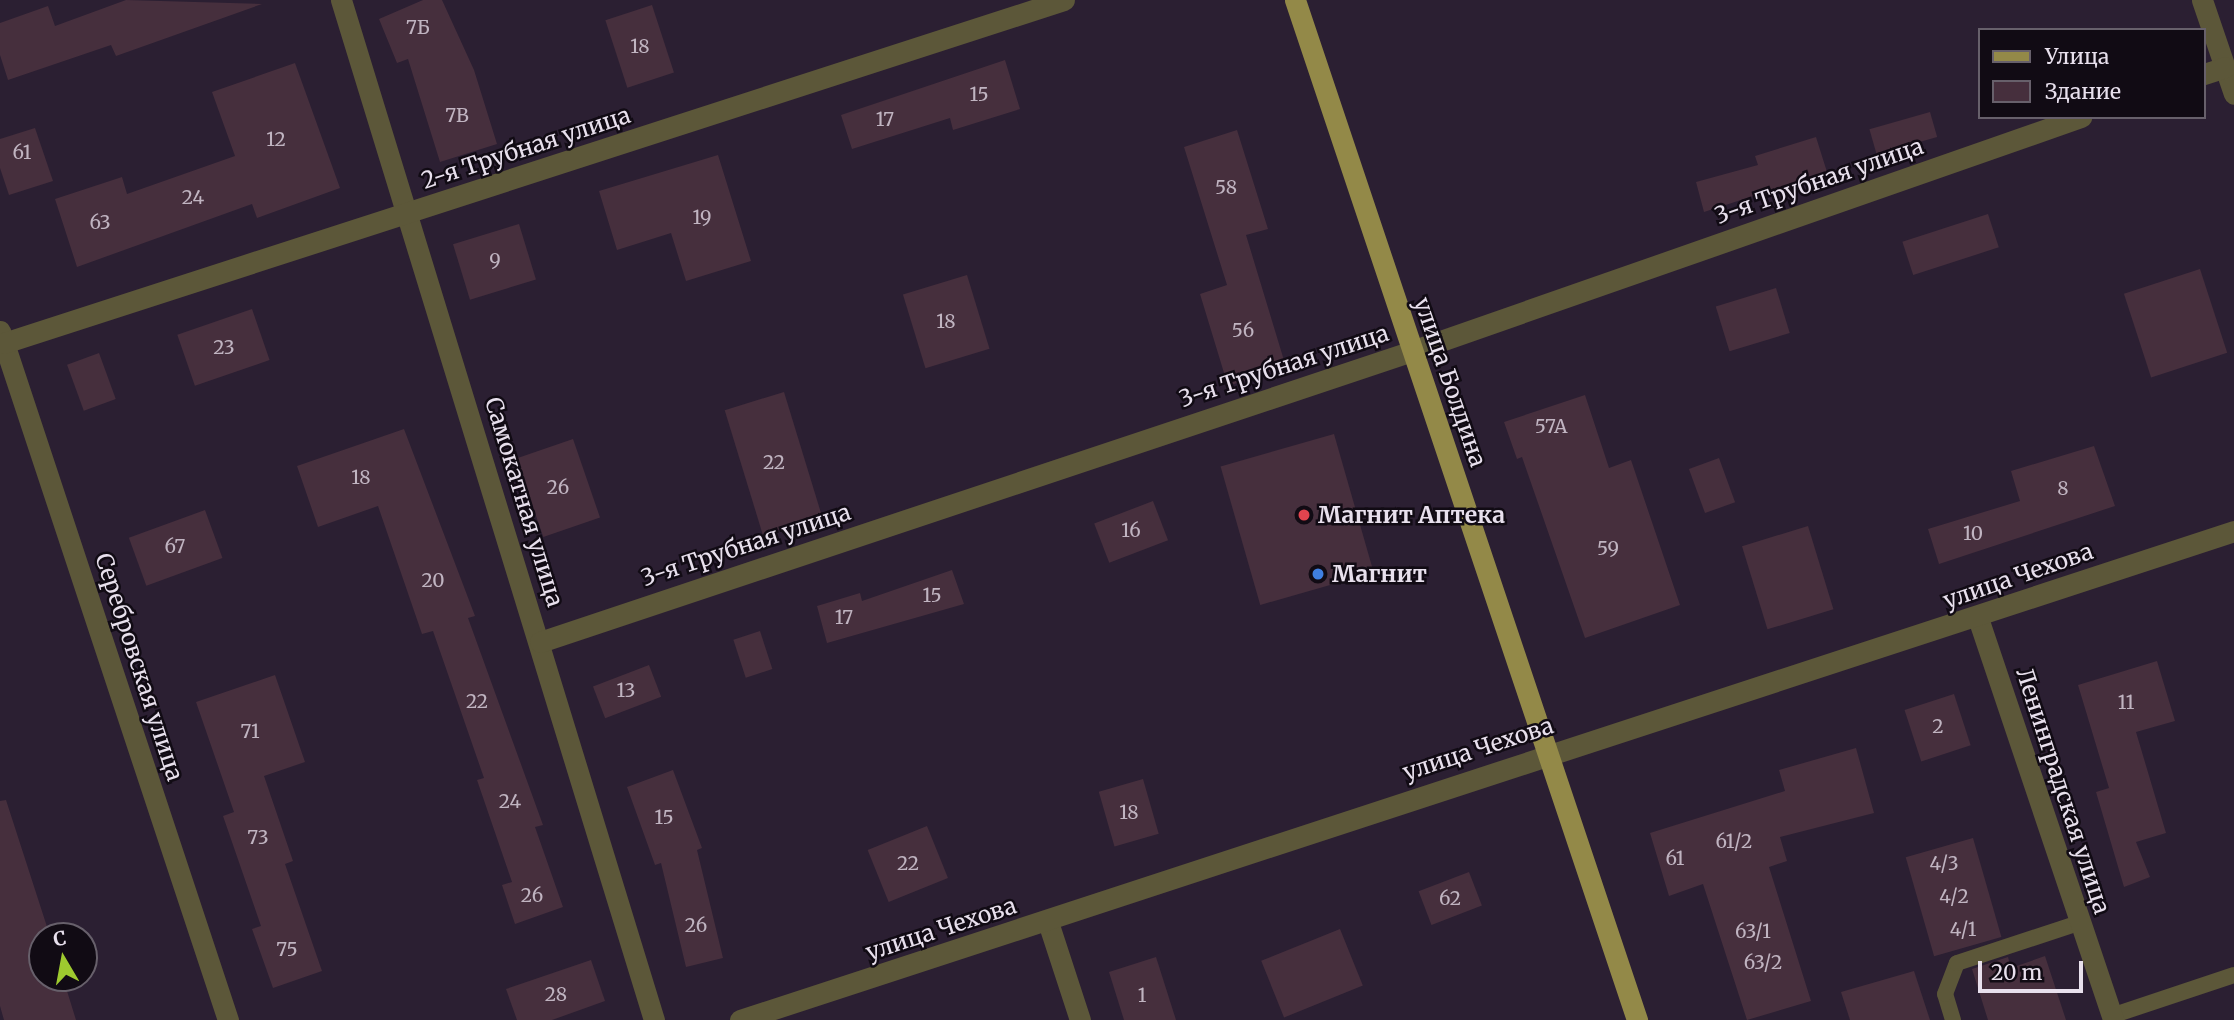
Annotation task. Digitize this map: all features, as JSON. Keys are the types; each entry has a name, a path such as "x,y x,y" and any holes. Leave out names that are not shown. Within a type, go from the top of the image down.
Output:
{"main road":[{"name":"улица Болдина","path":"1295,0 1637,1020"}],"street":[{"name":"Самокатная улица","path":"341,0 409,214 654,1020"},
{"name":"2-я Трубная улица","path":"2,337 409,214 1064,0"},
{"path":"2202,0 2234,94"},
{"path":"2206,73 2225,67"},
{"name":"3-я Трубная улица","path":"540,642 1412,351 2075,119"},
{"name":"Серебровская улица","path":"2,337 228,1020"},
{"name":"улица Чехова","path":"740,1020 1048,922 1549,753 1978,618 2234,531"},
{"name":"Ленинградская улица","path":"1978,618 2112,1018"},
{"path":"1048,922 1080,1020"}],"lane":[{"path":"1953,1020 1945,994 1957,963 2079,923"},
{"path":"2112,1018 2234,975"}],"building":[{"path":"126,0 262,4 116,56 111,45 8,80 0,55 0,23 48,6 55,26"},
{"path":"423,0 442,0 474,70 497,144 440,162 408,59 397,63 379,19"},
{"path":"652,5 674,73 627,88 605,20"},
{"path":"1005,60 1020,109 953,130 950,118 852,149 841,115"},
{"path":"295,63 340,188 257,218 252,204 77,267 55,199 122,177 127,194 235,156 212,92"},
{"path":"1930,112 1937,137 1877,154 1869,129"},
{"path":"35,128 53,181 9,195 0,168 0,139"},
{"path":"1237,130 1268,229 1246,235 1286,367 1228,386 1200,294 1227,285 1184,147"},
{"path":"1816,137 1827,172 1704,212 1696,182 1758,165 1755,156"},
{"path":"718,155 751,261 686,281 671,233 617,250 599,191"},
{"path":"1988,214 1999,247 1913,275 1902,242"},
{"path":"519,224 536,279 470,300 453,244"},
{"path":"2200,269 2227,353 2151,377 2124,294"},
{"path":"967,275 990,349 925,368 903,295"},
{"path":"1776,288 1790,333 1729,351 1716,306"},
{"path":"252,309 270,360 195,386 177,335"},
{"path":"99,353 116,399 84,411 67,365"},
{"path":"784,392 822,516 763,534 725,410"},
{"path":"1585,395 1609,468 1631,460 1680,605 1585,638 1522,457 1517,459 1504,422"},
{"path":"404,429 475,616 468,618 543,825 535,827 563,907 515,924 502,885 512,882 477,780 484,778 433,631 422,634 378,506 318,527 297,466"},
{"path":"1334,434 1374,572 1260,605 1221,467"},
{"path":"573,439 600,517 543,537 516,459"},
{"path":"2094,446 2115,506 1939,564 1928,529 2020,501 2011,471"},
{"path":"1719,458 1735,502 1705,513 1689,469"},
{"path":"1153,501 1168,540 1109,563 1094,524"},
{"path":"205,510 222,558 146,586 129,538"},
{"path":"1808,526 1833,609 1767,629 1742,546"},
{"path":"952,570 964,604 827,643 817,606 860,593 862,601"},
{"path":"760,631 772,669 746,678 733,640"},
{"path":"2157,661 2175,721 2136,732 2166,833 2136,842 2150,877 2124,887 2096,792 2109,788 2078,685"},
{"path":"649,665 661,697 605,718 593,687"},
{"path":"275,675 305,762 264,776 293,861 285,864 322,971 273,988 252,929 261,926 223,816 234,812 196,702"},
{"path":"1954,694 1971,745 1921,761 1905,710"},
{"path":"1856,748 1874,813 1780,837 1787,861 1769,867 1811,1001 1747,1020 1703,884 1669,896 1650,833 1785,791 1779,770"},
{"path":"673,770 702,848 697,850 723,958 686,967 661,863 655,865 627,787"},
{"path":"1143,779 1159,834 1114,846 1099,792"},
{"path":"6,800 45,922 28,922 28,992 67,992 76,1020 4,1020 0,1006 0,801"},
{"path":"927,826 948,878 889,902 868,850"},
{"path":"1973,838 2001,937 1934,956 1906,857"},
{"path":"1469,872 1482,906 1431,925 1419,891"},
{"path":"1340,929 1363,986 1284,1017 1261,961"},
{"path":"2045,956 2066,1020 1988,1020 1972,969 2008,957 2011,968"},
{"path":"1156,957 1176,1020 1124,1020 1109,972"},
{"path":"591,960 605,1001 552,1020 517,1020 506,989"},
{"path":"1914,971 1930,1020 1850,1020 1841,992"}],"place":[{"name":"Магнит Аптека","path":"1304,515"},
{"name":"Магнит","path":"1318,574"}]}
